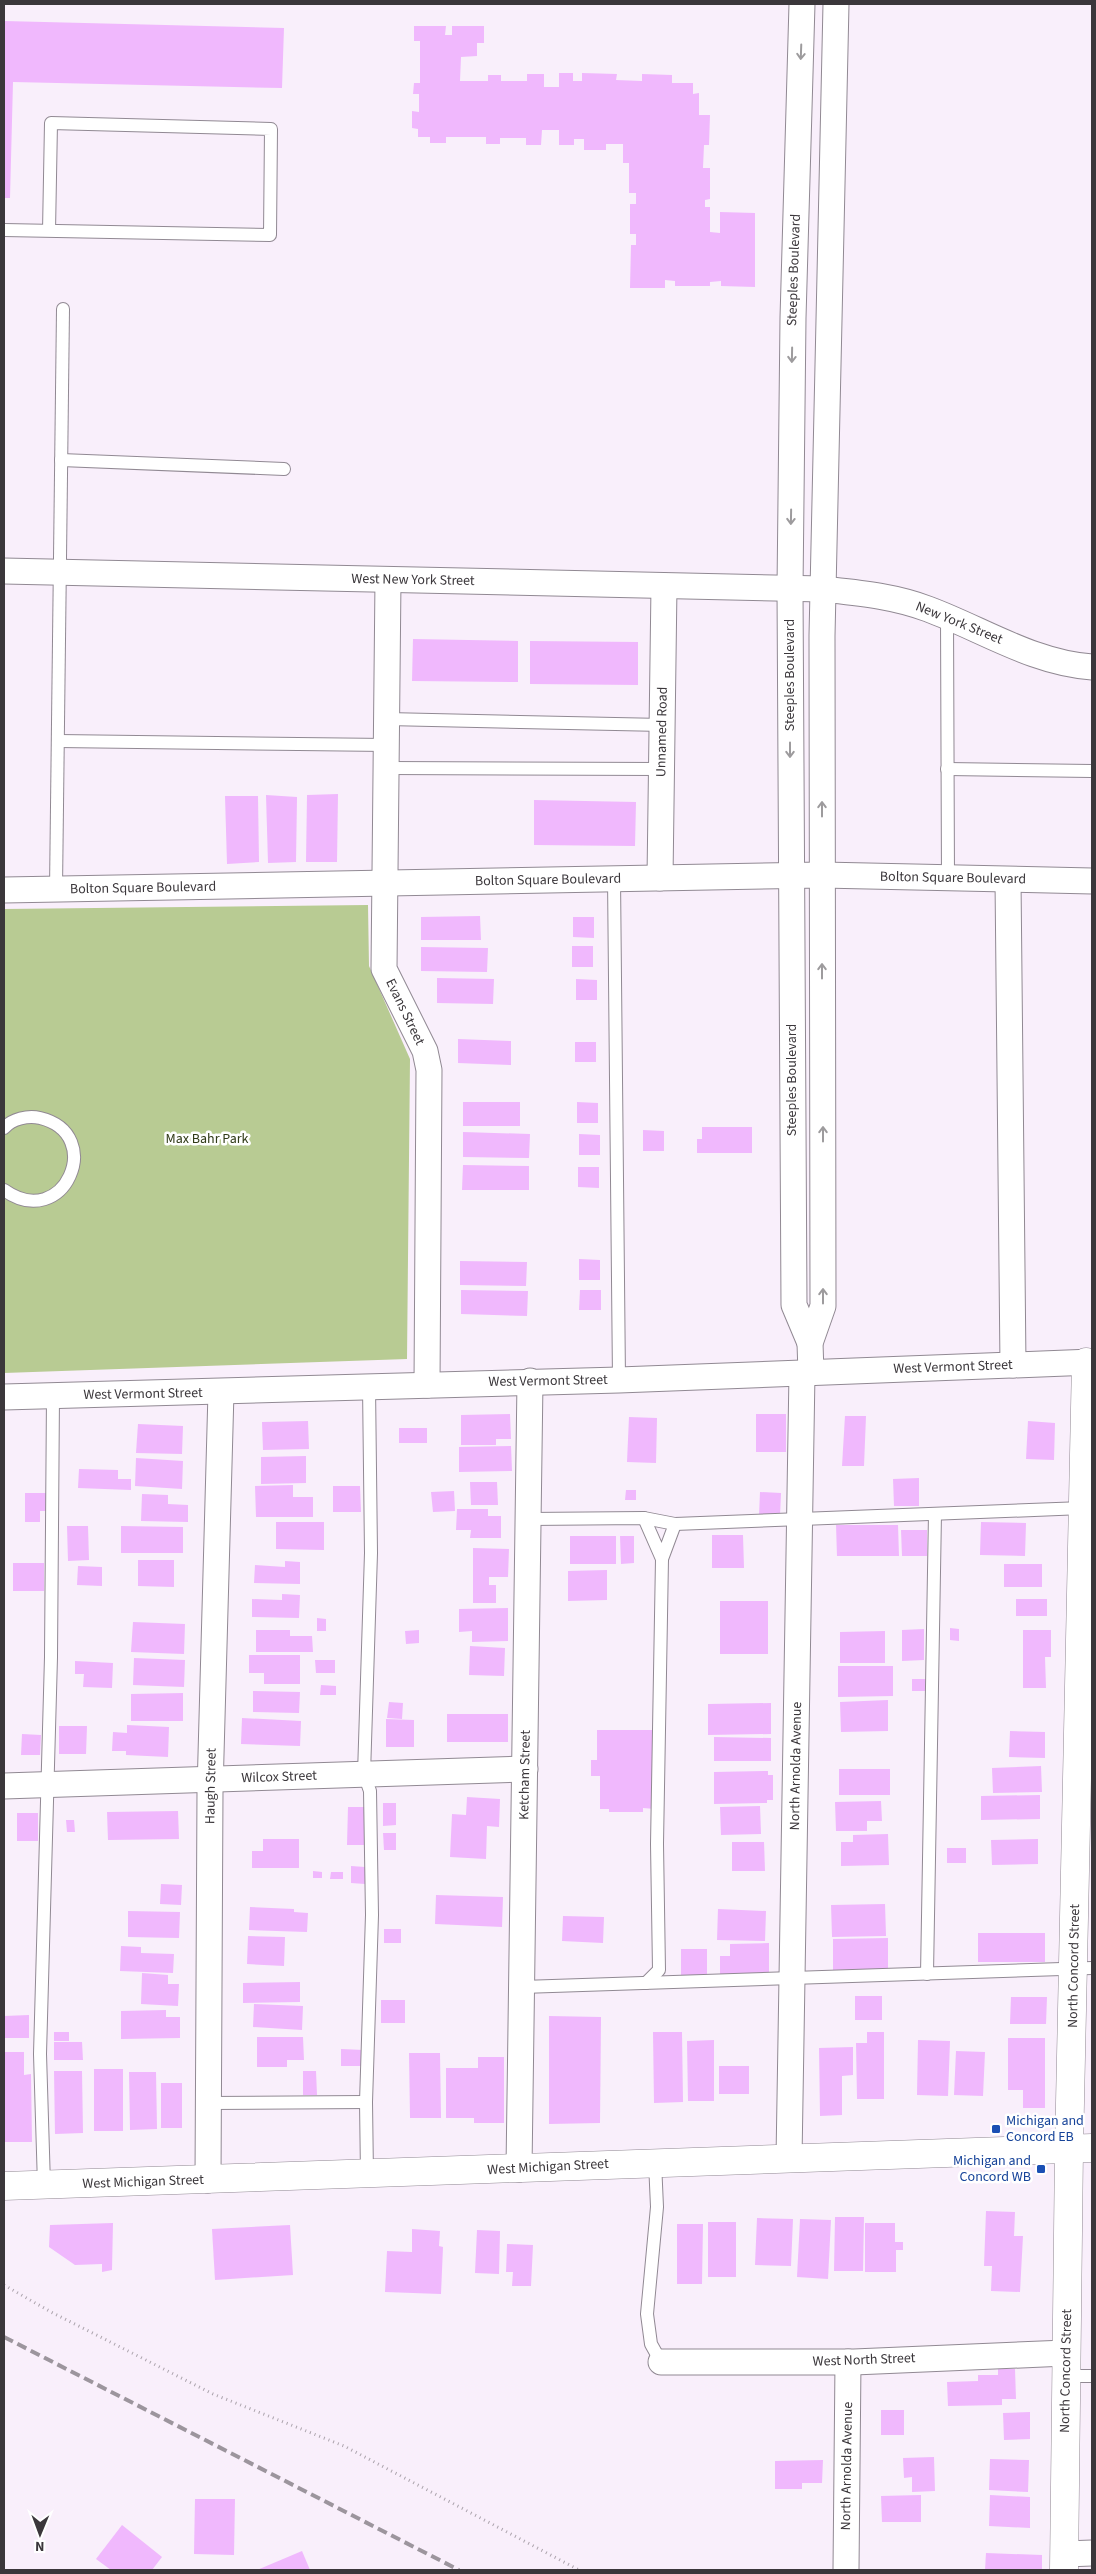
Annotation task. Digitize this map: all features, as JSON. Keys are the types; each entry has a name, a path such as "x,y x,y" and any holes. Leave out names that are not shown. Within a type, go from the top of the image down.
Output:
{"main road":[{"name":"North Concord Street","path":"1065,2562 1075,2368 1081,2149 1083,1508 1089,1362"},
{"name":"West Michigan Street","path":"4,2186 367,2175 655,2162 1081,2149"}],"street":[{"name":"Steeples Boulevard","path":"802,4 793,318 790,589 790,876 794,1305 810,1343"},
{"name":"Steeples Boulevard","path":"806,1373 810,1343 823,1306 823,589 836,4"},
{"name":"West New York Street","path":"4,571 823,589"},
{"name":"Evans Street","path":"388,580 384,969 425,1051 428,1070 427,1385"},
{"name":"Unnamed Road","path":"660,878 664,586"},
{"name":"New York Street","path":"823,589 884,595 947,617 1031,655 1092,666"},
{"name":"Bolton Square Boulevard","path":"4,890 822,875 1092,881"},
{"path":"1008,880 1013,1365"},
{"name":"West Vermont Street","path":"4,1398 530,1381 619,1380 1089,1362"},
{"name":"North Arnolda Avenue","path":"789,2159 800,1519 806,1373"},
{"name":"Ketcham Street","path":"519,2169 530,1381"},
{"name":"Haugh Street","path":"208,2180 211,1780 221,1392"},
{"name":"Wilcox Street","path":"4,1786 525,1769"},
{"name":"West North Street","path":"661,2362 848,2362 1075,2368"},
{"name":"North Arnolda Avenue","path":"846,2570 848,2362"},
{"path":"1065,2562 1092,2553"}],"lane":[{"path":"4,230 49,231 270,234 271,129 51,123 49,231"},
{"path":"56,889 63,309"},
{"path":"61,460 284,469"},
{"path":"947,617 948,879"},
{"path":"387,719 662,725"},
{"path":"58,741 662,769"},
{"path":"948,769 1092,771"},
{"path":"614,878 619,1380"},
{"path":"4,1128 19,1118 37,1117 51,1121 69,1139 74,1153 74,1168 68,1182 52,1196 45,1199 28,1201 14,1198 4,1190"},
{"path":"367,2175 366,2102 372,1915 370,1791 364,1774 371,1553 369,1386"},
{"path":"44,2185 40,2054 51,1657 53,1396"},
{"path":"528,1519 644,1518 675,1524 1083,1508"},
{"path":"927,1974 935,1514"},
{"path":"644,1518 662,1559"},
{"path":"646,1983 659,1970 657,1844 662,1559 675,1524"},
{"path":"522,1987 1083,1969"},
{"path":"208,2103 366,2102"},
{"path":"655,2162 658,2207 647,2314 651,2344 661,2362"}],"path":[{"path":"4,2285 51,2312 213,2394 344,2446 578,2570"}],"green space":[{"name":"Max Bahr Park","path":"368,905 369,966 410,1059 407,1359 4,1373 4,909"}],"building":[{"path":"4,21 284,28 282,88 13,82 10,198 4,198"},
{"path":"414,26 446,26 445,35 452,35 452,26 484,26 484,43 477,43 477,56 461,57 460,81 488,81 488,75 501,75 501,81 527,81 527,74 544,74 544,87 559,87 559,73 573,73 573,81 582,81 582,73 617,74 616,80 642,81 642,74 672,75 672,83 693,83 693,94 699,93 699,115 710,115 709,145 704,145 703,168 710,168 710,199 705,200 705,207 710,207 710,232 720,233 720,212 755,213 755,287 721,286 721,281 710,282 710,286 675,286 675,281 665,280 665,288 630,288 631,245 636,245 636,234 630,234 630,204 636,204 636,193 629,193 629,163 623,163 623,144 606,144 606,150 584,150 584,139 574,139 574,145 559,145 559,130 542,130 541,145 526,145 526,138 500,138 500,144 486,144 486,137 446,137 446,143 430,143 430,137 418,137 418,129 412,128 412,111 419,112 419,94 413,94 414,83 420,83 420,41 414,41"},
{"path":"413,639 518,641 518,682 412,681"},
{"path":"530,641 638,642 638,685 530,684"},
{"path":"338,794 337,862 306,862 307,795"},
{"path":"266,795 297,797 296,862 268,863"},
{"path":"225,796 258,796 259,862 227,864"},
{"path":"534,800 636,802 635,846 534,845"},
{"path":"480,916 481,940 421,940 421,917"},
{"path":"573,917 594,917 594,938 573,937"},
{"path":"572,946 593,946 593,967 572,967"},
{"path":"421,947 488,948 487,972 421,971"},
{"path":"437,978 494,979 493,1004 437,1003"},
{"path":"576,979 597,980 597,1000 576,1000"},
{"path":"458,1039 511,1041 511,1065 458,1063"},
{"path":"575,1042 596,1042 596,1062 575,1062"},
{"path":"463,1102 520,1102 520,1126 463,1126"},
{"path":"577,1102 598,1103 598,1123 577,1123"},
{"path":"702,1127 752,1127 752,1153 697,1153 697,1139 702,1139"},
{"path":"643,1130 664,1131 664,1151 643,1151"},
{"path":"463,1132 530,1134 529,1158 463,1157"},
{"path":"579,1134 600,1135 600,1155 579,1155"},
{"path":"463,1165 529,1166 529,1190 462,1190"},
{"path":"578,1167 599,1167 599,1188 578,1187"},
{"path":"579,1259 600,1260 600,1280 579,1280"},
{"path":"460,1261 527,1262 526,1286 460,1285"},
{"path":"461,1290 528,1291 527,1316 461,1314"},
{"path":"580,1290 601,1290 601,1310 579,1310"},
{"path":"510,1414 511,1439 496,1439 496,1445 461,1445 461,1415"},
{"path":"756,1414 786,1414 786,1452 756,1452"},
{"path":"845,1416 866,1416 864,1466 842,1466"},
{"path":"629,1417 657,1418 656,1463 627,1462"},
{"path":"308,1421 309,1449 263,1450 262,1422"},
{"path":"1028,1421 1055,1423 1054,1460 1026,1459"},
{"path":"138,1424 183,1426 182,1454 136,1453"},
{"path":"399,1428 427,1428 427,1443 399,1443"},
{"path":"511,1446 512,1471 459,1472 459,1447"},
{"path":"306,1456 306,1483 261,1484 261,1457"},
{"path":"136,1458 183,1461 182,1489 135,1486"},
{"path":"79,1469 118,1470 118,1479 131,1479 131,1490 78,1488"},
{"path":"919,1478 919,1506 894,1506 893,1479"},
{"path":"470,1482 497,1482 498,1505 471,1505"},
{"path":"293,1485 293,1497 313,1497 313,1517 256,1517 255,1486"},
{"path":"333,1486 360,1486 361,1512 333,1512"},
{"path":"626,1490 636,1490 636,1500 625,1500"},
{"path":"454,1491 455,1511 433,1512 431,1492"},
{"path":"760,1492 781,1493 780,1516 759,1516"},
{"path":"25,1493 49,1493 49,1511 40,1511 40,1522 25,1522"},
{"path":"142,1494 168,1495 168,1504 188,1505 188,1522 141,1521"},
{"path":"457,1509 488,1509 488,1516 501,1516 501,1538 470,1538 471,1530 456,1530"},
{"path":"276,1522 324,1522 324,1550 276,1549"},
{"path":"981,1522 1026,1523 1025,1556 980,1555"},
{"path":"836,1525 898,1525 899,1556 837,1556"},
{"path":"67,1526 88,1526 89,1560 68,1561"},
{"path":"121,1526 183,1527 183,1553 121,1553"},
{"path":"901,1530 927,1530 927,1556 902,1556"},
{"path":"712,1535 743,1535 744,1568 712,1568"},
{"path":"570,1536 616,1536 616,1564 570,1564"},
{"path":"620,1536 634,1536 634,1563 621,1564"},
{"path":"473,1548 509,1549 508,1577 489,1577 489,1585 496,1585 496,1603 473,1603"},
{"path":"138,1560 174,1560 174,1587 138,1586"},
{"path":"285,1561 300,1562 300,1584 254,1583 255,1565 285,1567"},
{"path":"13,1563 44,1563 44,1591 13,1591"},
{"path":"1004,1564 1042,1564 1042,1587 1004,1587"},
{"path":"78,1566 102,1567 102,1586 77,1585"},
{"path":"607,1570 607,1600 568,1601 568,1571"},
{"path":"282,1594 300,1595 299,1618 252,1617 252,1599 282,1600"},
{"path":"1016,1599 1047,1599 1047,1616 1016,1616"},
{"path":"720,1601 768,1601 768,1654 720,1654"},
{"path":"508,1608 508,1641 472,1642 472,1631 459,1632 459,1609"},
{"path":"317,1618 326,1619 326,1631 317,1631"},
{"path":"133,1622 185,1624 184,1654 131,1652"},
{"path":"950,1628 959,1629 959,1641 950,1640"},
{"path":"924,1629 924,1660 902,1661 902,1630"},
{"path":"256,1630 290,1630 290,1636 312,1636 313,1652 256,1652"},
{"path":"419,1630 419,1643 406,1644 405,1631"},
{"path":"1023,1630 1051,1630 1051,1657 1045,1657 1046,1688 1023,1688"},
{"path":"885,1631 885,1663 840,1663 840,1632"},
{"path":"470,1646 505,1648 504,1676 469,1675"},
{"path":"249,1655 300,1655 300,1684 264,1684 264,1673 249,1673"},
{"path":"134,1658 185,1660 184,1687 133,1685"},
{"path":"315,1660 335,1660 335,1673 316,1673"},
{"path":"75,1661 113,1663 112,1688 83,1687 84,1674 75,1674"},
{"path":"838,1666 893,1666 893,1696 838,1697"},
{"path":"912,1679 927,1679 927,1691 912,1691"},
{"path":"321,1685 336,1686 336,1695 320,1695"},
{"path":"253,1691 300,1692 299,1713 253,1712"},
{"path":"183,1693 183,1721 131,1721 131,1694"},
{"path":"888,1700 888,1731 841,1732 840,1702"},
{"path":"389,1702 403,1703 402,1719 387,1718"},
{"path":"771,1703 771,1734 708,1735 708,1704"},
{"path":"447,1714 508,1714 508,1742 447,1742"},
{"path":"242,1718 301,1721 300,1746 241,1744"},
{"path":"386,1719 414,1720 414,1747 386,1747"},
{"path":"127,1725 169,1727 168,1757 126,1755 126,1751 112,1751 113,1732 127,1733"},
{"path":"59,1726 87,1726 86,1754 59,1754"},
{"path":"597,1730 656,1730 655,1809 643,1808 643,1812 609,1812 609,1809 600,1809 600,1776 591,1776 591,1760 597,1760"},
{"path":"1010,1731 1045,1732 1045,1758 1009,1757"},
{"path":"22,1734 41,1735 40,1755 21,1755"},
{"path":"714,1737 771,1738 771,1761 714,1761"},
{"path":"1041,1766 1042,1792 993,1793 992,1768"},
{"path":"839,1769 890,1769 890,1795 839,1795"},
{"path":"768,1771 768,1775 773,1775 773,1800 767,1800 767,1803 714,1804 714,1772"},
{"path":"1040,1795 1040,1819 981,1820 981,1796"},
{"path":"467,1797 500,1799 499,1827 487,1826 486,1859 450,1857 452,1814 466,1815"},
{"path":"881,1801 882,1821 867,1821 867,1831 836,1831 835,1802"},
{"path":"383,1803 396,1803 396,1825 383,1826"},
{"path":"760,1806 761,1834 721,1835 720,1807"},
{"path":"348,1807 369,1807 368,1845 347,1845"},
{"path":"178,1811 179,1839 108,1840 107,1812"},
{"path":"17,1813 38,1813 38,1841 17,1841"},
{"path":"66,1820 74,1820 75,1832 67,1832"},
{"path":"383,1833 396,1833 396,1850 384,1850"},
{"path":"888,1834 889,1865 841,1866 841,1842 853,1842 853,1835"},
{"path":"263,1839 299,1839 299,1868 252,1868 252,1851 263,1851"},
{"path":"1038,1839 1038,1864 992,1865 991,1840"},
{"path":"732,1842 764,1842 765,1871 732,1871"},
{"path":"947,1848 966,1848 966,1863 947,1863"},
{"path":"351,1866 365,1867 365,1884 351,1883"},
{"path":"313,1871 322,1872 322,1878 313,1878"},
{"path":"331,1872 343,1872 343,1879 330,1879"},
{"path":"161,1884 182,1885 181,1905 160,1904"},
{"path":"436,1895 503,1897 502,1927 435,1924"},
{"path":"885,1904 886,1936 832,1937 831,1905"},
{"path":"250,1907 294,1909 294,1912 308,1913 307,1932 249,1930"},
{"path":"718,1909 766,1911 765,1941 717,1940"},
{"path":"128,1911 180,1912 179,1938 128,1937"},
{"path":"563,1916 604,1917 603,1943 562,1941"},
{"path":"384,1929 401,1929 401,1943 384,1943"},
{"path":"978,1933 1045,1933 1045,1962 978,1962"},
{"path":"248,1936 285,1937 284,1966 247,1964"},
{"path":"888,1938 888,1969 833,1970 833,1939"},
{"path":"769,1943 769,1974 720,1974 720,1956 730,1956 730,1944"},
{"path":"121,1946 141,1947 141,1953 174,1954 173,1973 120,1971"},
{"path":"681,1949 707,1949 707,1975 681,1975"},
{"path":"142,1973 168,1975 168,1984 179,1984 178,2006 141,2004"},
{"path":"300,1982 300,2002 243,2003 243,1983"},
{"path":"855,1996 882,1996 882,2020 855,2020"},
{"path":"1011,1997 1047,1997 1046,2024 1010,2024"},
{"path":"381,2000 405,2000 405,2023 381,2023"},
{"path":"254,2004 303,2006 302,2030 253,2027"},
{"path":"166,2010 166,2017 180,2017 180,2038 121,2039 121,2011"},
{"path":"29,2015 29,2038 4,2038 4,2016"},
{"path":"549,2016 601,2017 600,2123 549,2124"},
{"path":"54,2032 69,2032 69,2041 54,2041"},
{"path":"653,2032 682,2032 683,2102 654,2103"},
{"path":"867,2032 884,2032 884,2099 857,2099 856,2043 867,2043"},
{"path":"257,2037 303,2037 304,2060 287,2060 287,2067 257,2067"},
{"path":"1008,2038 1045,2038 1045,2108 1023,2108 1023,2090 1008,2090"},
{"path":"714,2040 714,2101 688,2101 687,2041"},
{"path":"918,2040 950,2041 948,2096 917,2095"},
{"path":"54,2042 82,2042 83,2060 54,2060"},
{"path":"853,2047 853,2075 842,2076 842,2115 820,2116 819,2048"},
{"path":"341,2049 364,2050 363,2066 341,2066"},
{"path":"956,2051 985,2052 983,2096 954,2095"},
{"path":"4,2052 24,2052 24,2075 31,2074 32,2142 4,2142"},
{"path":"409,2053 440,2053 441,2118 410,2118"},
{"path":"478,2057 504,2057 504,2123 474,2123 474,2118 446,2118 446,2068 478,2068"},
{"path":"719,2066 749,2066 749,2094 719,2094"},
{"path":"94,2069 123,2069 123,2131 94,2131"},
{"path":"54,2071 82,2071 83,2133 55,2134"},
{"path":"303,2071 316,2071 317,2095 303,2095"},
{"path":"129,2072 156,2072 157,2129 130,2130"},
{"path":"161,2083 182,2083 182,2128 161,2128"},
{"path":"986,2211 1015,2212 1014,2236 1023,2236 1020,2292 991,2291 992,2266 984,2266"},
{"path":"835,2217 864,2217 863,2271 834,2271"},
{"path":"757,2218 793,2219 791,2266 755,2265"},
{"path":"800,2219 831,2220 828,2279 797,2277"},
{"path":"708,2222 736,2222 736,2277 708,2277"},
{"path":"113,2223 112,2270 102,2272 102,2264 75,2265 49,2247 50,2225"},
{"path":"865,2223 895,2223 895,2242 903,2242 903,2250 896,2250 896,2272 865,2272"},
{"path":"677,2224 703,2224 702,2284 677,2284"},
{"path":"290,2225 293,2275 215,2280 212,2229"},
{"path":"412,2229 440,2231 439,2246 443,2247 441,2294 385,2292 387,2251 412,2252"},
{"path":"477,2230 500,2231 499,2274 475,2273"},
{"path":"507,2244 533,2245 531,2286 512,2286 513,2272 506,2272"},
{"path":"998,2369 1015,2369 1016,2399 1002,2399 1002,2405 948,2406 947,2382 978,2381 978,2375 998,2375"},
{"path":"881,2410 904,2410 904,2435 881,2435"},
{"path":"1030,2412 1030,2439 1004,2440 1003,2413"},
{"path":"934,2457 935,2491 912,2492 912,2477 904,2478 903,2458"},
{"path":"990,2459 1029,2460 1028,2492 989,2490"},
{"path":"823,2460 822,2483 802,2483 802,2489 775,2489 775,2461"},
{"path":"921,2495 921,2522 882,2522 881,2496"},
{"path":"990,2495 1030,2497 1030,2528 989,2526"},
{"path":"195,2499 235,2499 234,2555 194,2554"},
{"path":"122,2525 162,2557 152,2570 111,2570 96,2559"},
{"path":"302,2551 310,2570 257,2570"},
{"path":"986,2553 1042,2555 1042,2570 985,2570"}],"railway":[{"path":"4,2337 459,2570"}],"place":[{"name":"Michigan and Concord EB","path":"996,2129"},
{"name":"Michigan and Concord WB","path":"1041,2169"}]}
